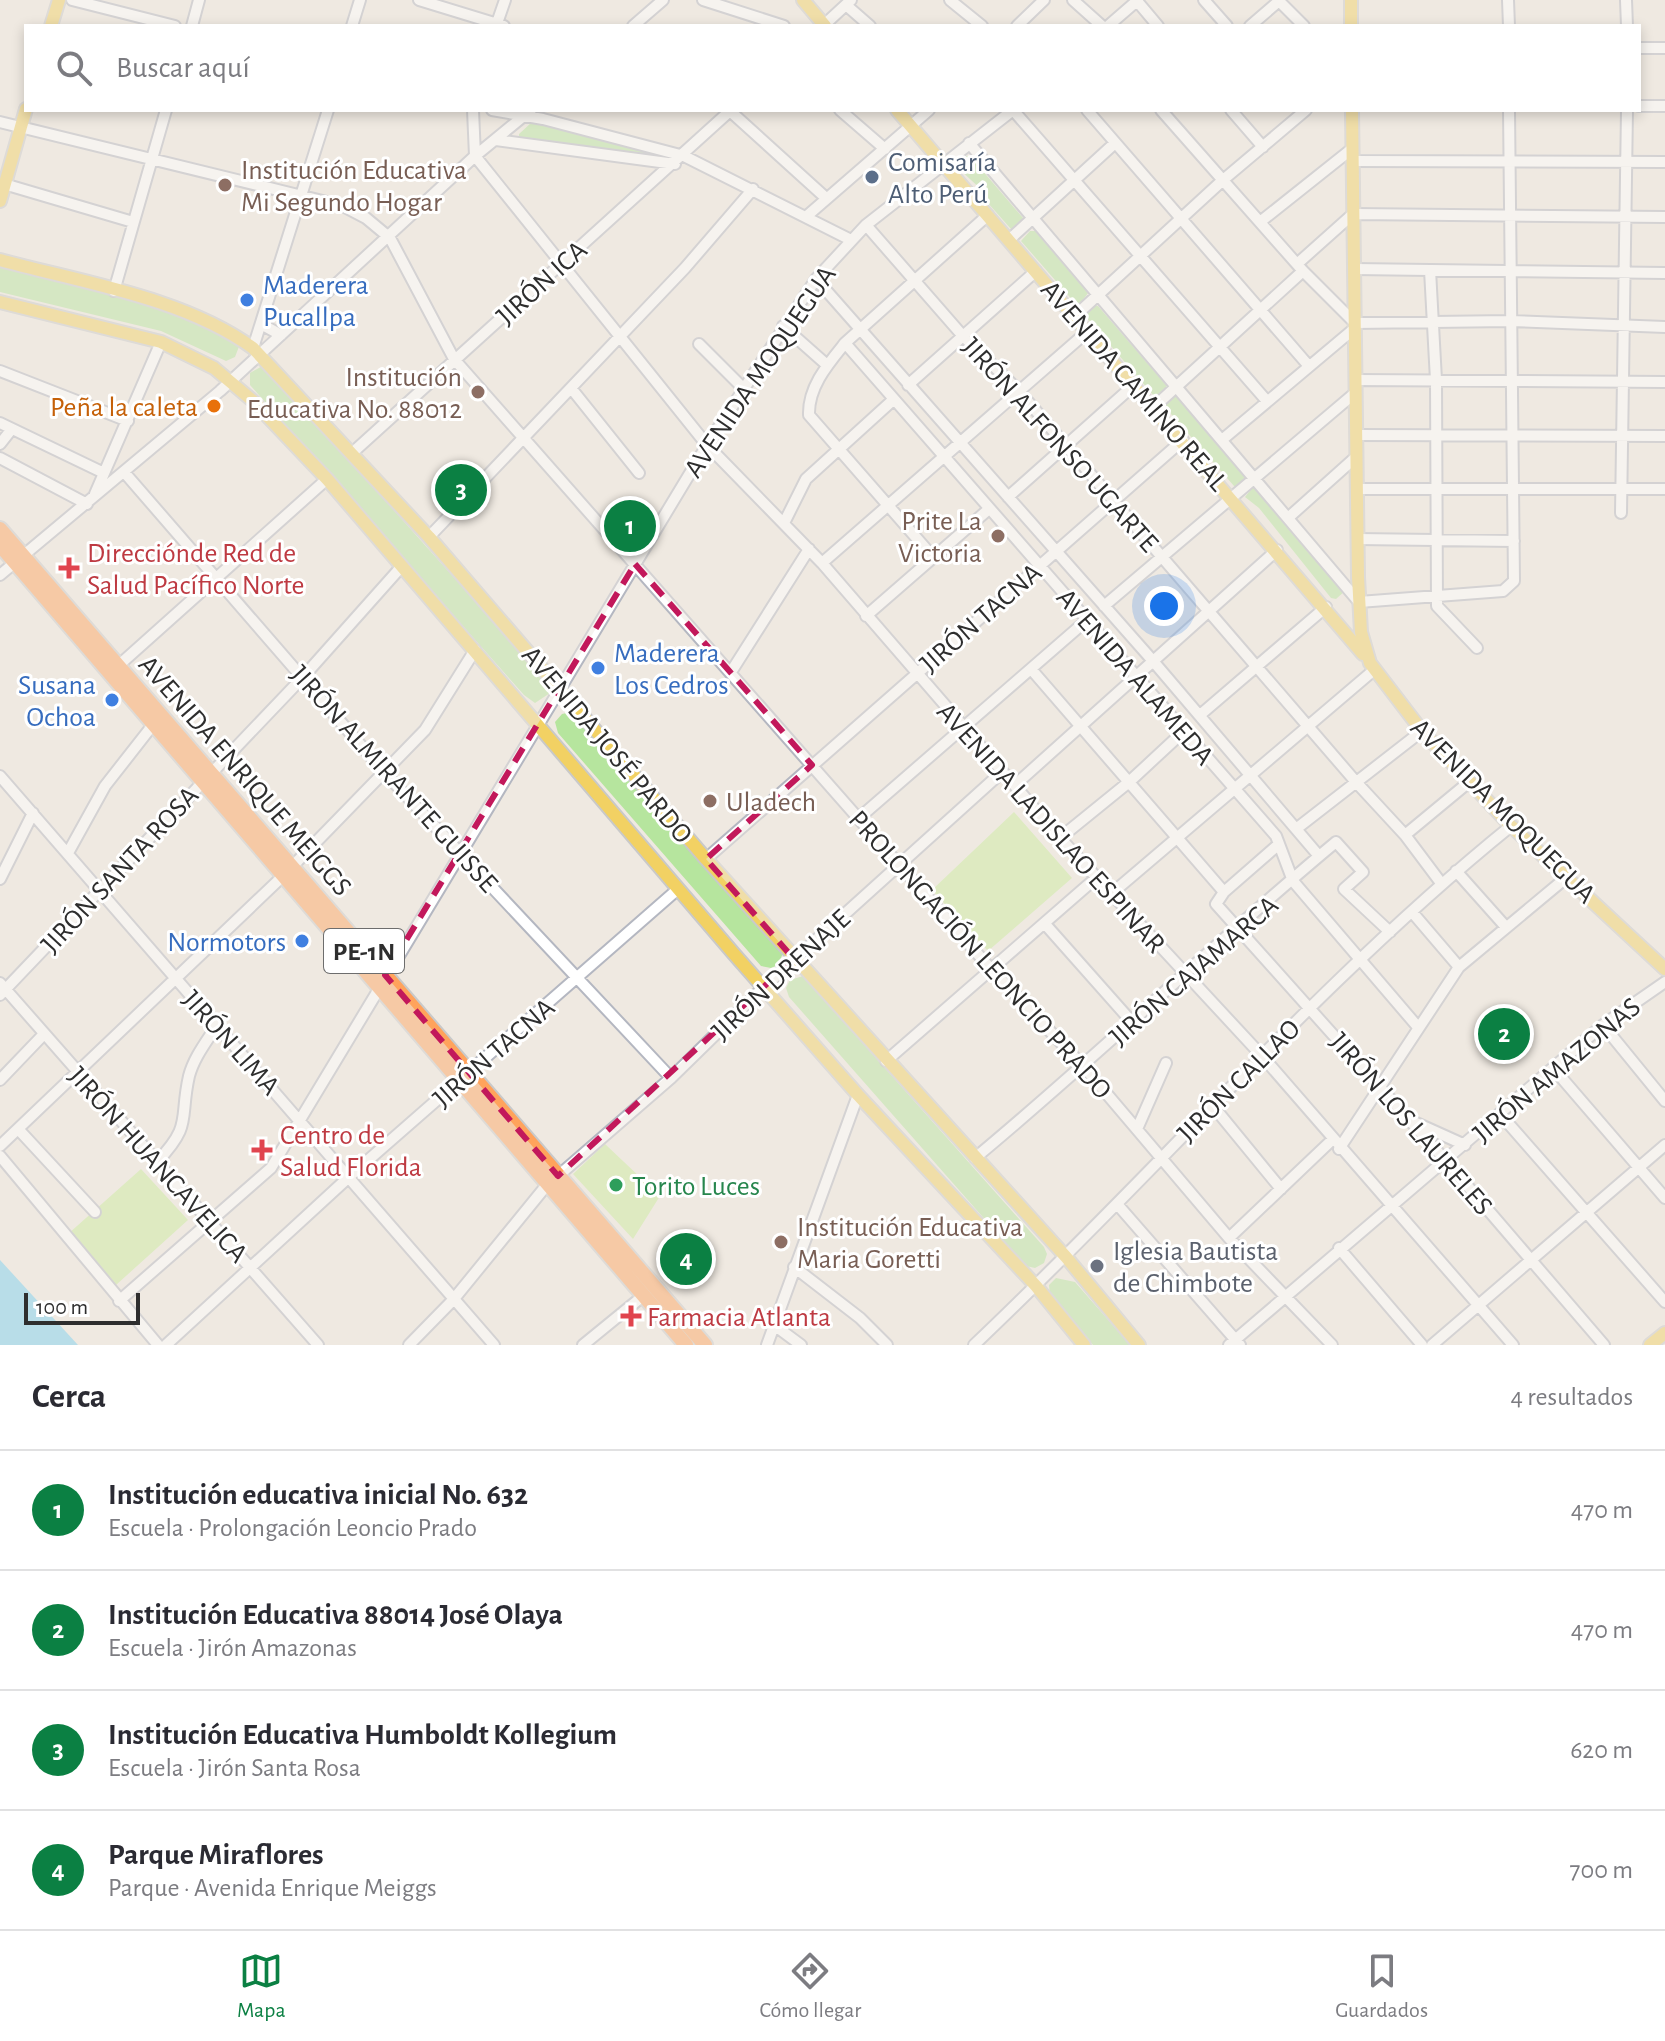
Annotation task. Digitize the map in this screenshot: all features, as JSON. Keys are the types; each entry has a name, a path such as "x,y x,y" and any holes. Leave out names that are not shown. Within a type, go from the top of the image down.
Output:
{"highway":[{"name":"AVENIDA ENRIQUE MEIGGS","path":"0,529 19,560 152,726 205,778 288,871 463,1076 546,1186 686,1345"},
{"name":"AVENIDA ENRIQUE MEIGGS","path":"0,545 19,560 118,666 205,778"},
{"name":"AVENIDA ENRIQUE MEIGGS","path":"463,1076 558,1176 705,1345"}],"main road":[{"path":"52,24 59,0"},
{"path":"803,0 822,24"},
{"path":"1351,0 1351,24"},
{"path":"0,201 25,112"},
{"name":"AVENIDA CAMINO REAL","path":"899,112 1326,607 1372,666"},
{"name":"AVENIDA MOQUEGUA","path":"1352,112 1359,602 1361,632 1372,666 1422,731 1511,826 1665,969"},
{"name":"AVENIDA JOSÉ PARDO","path":"0,260 114,291 207,321 257,351 429,537 706,859 1066,1257 1139,1345"},
{"name":"AVENIDA JOSÉ PARDO","path":"0,302 161,342 187,353 231,381 327,479 858,1095 1036,1286 1084,1345"},
{"path":"1650,1345 1665,1333"}],"street":[{"path":"72,0 167,24"},
{"path":"193,24 199,0"},
{"path":"353,24 360,0"},
{"path":"419,0 496,24"},
{"path":"499,24 505,0"},
{"path":"703,0 778,24"},
{"path":"950,0 980,24"},
{"path":"1019,24 1044,0"},
{"path":"1073,0 1084,4 1100,24"},
{"path":"1204,0 1225,24"},
{"path":"1252,24 1279,0 1302,24"},
{"path":"1508,0 1509,24"},
{"path":"1626,0 1627,24"},
{"path":"635,24 659,1"},
{"path":"1110,24 1138,1 1156,24"},
{"path":"826,24 848,2 868,24"},
{"path":"1641,48 1665,48"},
{"path":"1641,106 1665,106"},
{"path":"114,291 165,112"},
{"path":"257,351 261,324 327,112"},
{"path":"473,112 475,156"},
{"name":"JIRÓN ICA","path":"351,454 684,156 729,112"},
{"path":"731,112 826,198"},
{"path":"842,112 885,149"},
{"path":"808,215 927,112"},
{"name":"AVENIDA MOQUEGUA","path":"119,1301 262,1178 302,1121 382,980 462,856 707,445 816,279 866,225 1010,112"},
{"path":"1015,112 1266,400"},
{"path":"1089,112 1308,365"},
{"path":"1163,112 1355,326"},
{"path":"1233,112 1263,147"},
{"path":"1075,316 1139,254 1302,112"},
{"path":"969,143 1359,602 1503,591 1511,587 1514,572 1514,490 1508,271 1509,112"},
{"path":"1621,513 1628,216 1627,112"},
{"path":"0,575 231,381 257,351 281,335 390,238 475,156 527,113 684,156 808,215 851,240"},
{"name":"PROLONGACIÓN LEONCIO PRADO","path":"0,122 343,206 366,218 390,238 454,359 990,968 1084,1067 1229,1238 1332,1345"},
{"path":"496,140 675,164"},
{"path":"1009,240 1115,143"},
{"path":"1260,222 1353,155 1507,161 1665,162"},
{"name":"AVENIDA LADISLAO ESPINAR","path":"475,156 707,445 822,563 1060,838 1262,1056 1513,1345"},
{"path":"4,184 133,222"},
{"path":"429,537 620,336 753,189"},
{"path":"1154,407 1261,310 1353,214 1665,217"},
{"path":"934,558 809,415 809,403 827,365 845,343 988,215"},
{"name":"JIRÓN ALFONSO UGARTE","path":"866,225 962,335 1018,390 1307,726 1405,835 1441,883"},
{"path":"1354,269 1665,273"},
{"path":"1430,270 1436,380 1437,606 1477,648"},
{"path":"908,385 1036,271"},
{"name":"AVENIDA ALAMEDA","path":"816,279 1153,661 1319,856"},
{"path":"1223,439 1355,326 1510,321 1665,327"},
{"path":"261,324 281,335"},
{"path":"783,326 827,365"},
{"path":"822,563 941,456 1088,331"},
{"path":"90,502 161,342"},
{"name":"AVENIDA ALAMEDA","path":"845,343 1233,788 1279,844 1283,862 1293,881 1417,1026"},
{"path":"699,344 743,388"},
{"path":"0,371 128,421"},
{"path":"1104,606 1256,478 1355,386 1436,380 1665,382"},
{"path":"1008,497 1134,385"},
{"path":"571,388 639,473"},
{"path":"784,523 802,484 836,448 893,400"},
{"path":"0,423 104,473"},
{"path":"0,444 11,430"},
{"path":"1356,435 1665,436"},
{"name":"JIRÓN TACNA","path":"706,859 1183,440"},
{"path":"1289,517 1356,457"},
{"path":"0,458 90,502"},
{"name":"JIRÓN ALMIRANTE GUISSE","path":"124,472 304,676 384,772 671,1078"},
{"path":"118,666 327,479"},
{"path":"1357,489 1665,489"},
{"path":"866,616 989,509"},
{"path":"1357,539 1514,541"},
{"path":"731,672 809,549"},
{"path":"1015,785 1277,550"},
{"name":"JIRÓN SANTA ROSA","path":"2,989 304,676 402,566"},
{"path":"1200,715 1326,607"},
{"path":"859,818 1087,620"},
{"path":"0,1146 288,871 425,730 475,650"},
{"path":"1111,894 1178,839 1372,666"},
{"path":"1031,669 1224,892 1279,844"},
{"path":"69,851 105,786 152,726"},
{"path":"1060,838 1129,782 1184,731"},
{"path":"1296,829 1422,731"},
{"name":"JIRÓN DRENAJE","path":"558,1176 671,1078 794,959 1002,772"},
{"name":"JIRÓN LIMA","path":"0,776 69,851 176,980 350,1176 494,1345"},
{"path":"1405,835 1469,782"},
{"path":"0,879 33,813"},
{"name":"JIRÓN CALLAO","path":"974,1345 1066,1257 1310,1007 1441,883 1511,826"},
{"name":"JIRÓN CAJAMARCA","path":"975,1158 1084,1067 1131,1021 1336,842 1363,872 1344,889 1390,932"},
{"path":"1456,871 1505,926"},
{"path":"1229,1238 1281,1189 1336,1144 1379,1089 1417,1026 1459,967 1567,877"},
{"path":"886,1061 1096,878"},
{"name":"JIRÓN TACNA","path":"166,1345 350,1176 678,889"},
{"name":"JIRÓN LOS LAURELES","path":"1224,892 1216,904 1446,1161 1604,1345"},
{"path":"1412,912 1459,967"},
{"path":"1045,924 1131,1021"},
{"name":"JIRÓN AMAZONAS","path":"1234,1343 1339,1248 1465,1145 1603,1025 1665,982"},
{"name":"JIRÓN HUANCAVELICA","path":"2,989 252,1267 318,1345"},
{"path":"157,1162 185,1126 189,1077 217,1025"},
{"path":"1603,1025 1665,1101"},
{"path":"0,1080 44,1034"},
{"path":"1137,1129 1166,1063"},
{"path":"1554,1069 1665,1198"},
{"path":"767,1345 858,1095"},
{"path":"1213,1106 1281,1189"},
{"path":"1500,1114 1665,1302"},
{"path":"1408,1120 1465,1145"},
{"path":"19,1130 95,1212"},
{"path":"1432,1345 1665,1145"},
{"path":"0,1156 158,1345"},
{"path":"409,1345 453,1300 546,1186"},
{"path":"1117,1204 1234,1343"},
{"path":"1339,1248 1422,1345"},
{"path":"794,1267 860,1318 887,1345"},
{"path":"583,1345 643,1296"},
{"path":"774,1325 801,1345"}],"highlighted area":[{"path":"635,564 812,765 706,859 794,959 558,1176 385,975"}],"green space":[{"path":"532,122 662,153 662,156 519,139 519,134"},
{"path":"965,156 970,156 1023,218 1016,229 1011,229 987,202 986,194 956,166"},
{"path":"1030,231 1035,231 1088,293 1080,304 1075,303 1021,241"},
{"path":"0,267 175,311 240,344 235,357 226,361 161,331 0,292"},
{"path":"1093,306 1098,306 1167,386 1159,397 1154,396 1085,316"},
{"path":"264,365 549,684 550,693 535,703 524,695 250,385 250,373"},
{"path":"1173,396 1178,397 1246,476 1238,487 1164,406"},
{"path":"1253,487 1258,488 1345,591 1336,599 1331,598 1259,508 1245,497"},
{"path":"571,712 783,953 778,965 771,968 761,966 558,733 555,722 562,714"},
{"path":"1014,812 1072,878 988,951 932,890"},
{"path":"803,976 1044,1247 1047,1254 1044,1263 1035,1268 1026,1266 789,997 786,988 790,980"},
{"name":"Torito Luces","path":"605,1144 660,1196 633,1239 573,1174"},
{"path":"141,1169 188,1220 116,1285 68,1234"},
{"path":"697,1232 715,1253 675,1287 657,1266"},
{"path":"1056,1278 1075,1282 1130,1345 1093,1345 1050,1296 1049,1285"}],"water":[{"path":"0,1260 78,1345 0,1345"}],"place":[{"name":"Comisaría Alto Perú","path":"872,177"},
{"name":"Institución Educativa Mi Segundo Hogar","path":"225,185"},
{"name":"Maderera Pucallpa","path":"247,300"},
{"name":"Institución Educativa No. 88012","path":"478,392"},
{"name":"Peña la caleta","path":"214,406"},
{"name":"Institución Educativa Humboldt Kollegium","path":"461,490"},
{"name":"Institución educativa inicial No. 632","path":"630,526"},
{"name":"Prite La Victoria","path":"998,536"},
{"name":"Direcciónde Red de Salud Pacífico Norte","path":"69,568"},
{"name":"Maderera Los Cedros","path":"598,668"},
{"name":"Susana Ochoa","path":"112,700"},
{"name":"Uladech","path":"710,801"},
{"name":"Normotors","path":"302,941"},
{"name":"Institución Educativa 88014 José Olaya","path":"1504,1034"},
{"name":"Centro de Salud Florida","path":"262,1150"},
{"name":"Torito Luces","path":"616,1185"},
{"name":"Institución Educativa Maria Goretti","path":"781,1242"},
{"name":"Parque Miraflores","path":"686,1259"},
{"name":"Iglesia Bautista de Chimbote","path":"1097,1266"},
{"name":"Farmacia Atlanta","path":"631,1316"}]}
